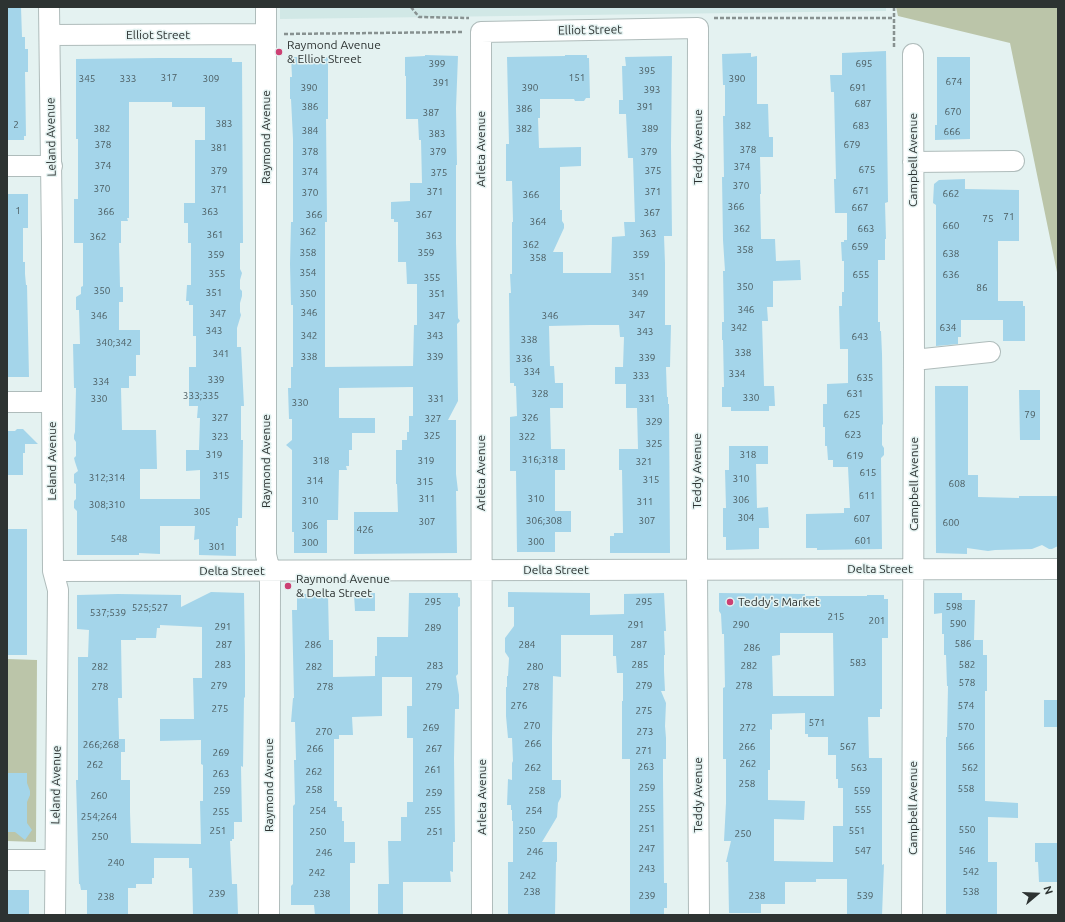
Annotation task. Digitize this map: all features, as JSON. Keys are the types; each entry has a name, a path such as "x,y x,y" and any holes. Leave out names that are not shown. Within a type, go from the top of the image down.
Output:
{"street":[{"name":"Leland Avenue","path":"49,7 52,166 53,571 58,590 55,915"},
{"name":"Raymond Avenue","path":"266,7 266,554 270,571 269,915"},
{"name":"Elliot Street","path":"481,32 698,28"},
{"name":"Teddy Avenue","path":"698,28 697,570 699,915"},
{"name":"Arleta Avenue","path":"481,32 482,915"},
{"name":"Elliot Street","path":"50,35 266,34"},
{"name":"Campbell Avenue","path":"912,915 914,568 913,54"},
{"path":"913,162 1014,161"},
{"path":"7,166 52,166"},
{"path":"914,360 990,352"},
{"path":"7,402 52,402"},
{"name":"Delta Street","path":"53,571 697,570 914,568 1058,569"},
{"path":"7,860 55,860"}],"path":[{"path":"894,7 894,18"},
{"path":"266,34 481,32"}],"shaded area":[{"path":"280,7 886,7 886,11 280,19"}],"green space":[{"path":"896,7 1058,7 1058,277 1010,43 898,16"},
{"path":"7,659 37,660 36,842 7,841"}],"building":[{"path":"7,7 21,7 22,37 25,37 25,49 28,49 28,72 25,72 26,136 24,136 24,140 7,140"},
{"path":"886,51 888,202 885,203 885,260 878,260 878,322 880,322 881,331 882,445 884,448 884,455 881,458 882,549 817,550 817,548 806,548 806,514 844,513 844,508 850,508 848,467 833,467 833,460 828,460 827,446 825,446 825,427 823,427 823,404 827,404 827,384 848,383 848,349 840,349 839,306 842,306 842,292 844,292 844,261 842,261 841,242 847,240 847,213 835,213 834,179 836,179 834,92 831,92 830,75 842,75 842,53"},
{"path":"751,53 751,57 757,56 757,104 768,104 769,137 773,137 773,157 760,157 761,239 775,239 776,261 800,260 801,280 773,281 773,307 767,307 768,321 762,321 764,386 774,386 775,406 769,406 769,411 731,411 731,407 722,407 722,387 724,387 722,340 722,322 724,322 723,271 725,271 722,177 724,177 723,116 725,116 725,85 723,85 722,54"},
{"path":"425,55 458,56 456,108 456,243 458,318 460,321 457,324 458,401 448,420 456,420 456,474 458,491 456,491 457,553 354,554 354,512 398,512 396,450 402,450 402,440 407,440 407,432 409,432 409,416 413,416 413,387 339,388 339,418 375,418 375,433 352,433 352,450 349,450 349,466 346,466 347,470 339,470 338,520 327,520 327,553 294,553 294,532 292,532 292,450 286,445 292,440 292,419 289,419 288,388 291,388 291,367 293,367 293,305 291,305 290,264 291,222 293,222 293,139 290,99 290,77 292,77 291,57 328,57 328,119 326,119 327,222 325,222 325,367 413,366 414,325 417,325 417,284 407,284 406,262 398,262 398,222 394,222 394,219 391,219 391,202 410,201 410,183 422,183 421,140 419,140 418,119 406,119 405,57"},
{"path":"587,55 587,58 589,58 590,98 586,98 584,101 575,101 574,99 540,99 540,118 538,118 539,148 581,147 581,166 560,167 560,210 562,210 562,221 564,228 553,252 563,252 563,273 611,273 612,237 625,236 624,222 635,222 633,158 628,158 626,114 619,114 619,100 623,100 622,66 626,66 625,57 672,56 672,236 664,236 665,325 671,325 670,367 666,367 667,397 669,404 670,553 610,553 610,536 614,536 614,533 623,533 622,470 619,470 619,449 638,449 637,408 626,408 626,384 615,384 615,367 623,367 624,337 620,337 619,325 549,326 550,366 554,366 555,383 563,383 563,408 550,408 551,449 565,449 565,470 555,470 555,511 571,511 571,532 555,532 555,552 517,552 516,471 510,471 510,417 517,416 516,386 514,386 514,383 510,383 509,293 511,293 510,274 512,274 513,222 512,181 506,181 506,144 509,144 507,57"},
{"path":"937,57 970,57 970,139 935,140 935,125 937,125"},
{"path":"232,58 232,62 242,62 243,243 240,243 240,269 242,273 240,289 242,291 242,296 240,303 241,315 237,328 237,347 241,347 244,406 241,406 241,440 243,440 242,518 238,518 238,526 236,526 236,556 199,555 199,539 194,540 195,526 160,526 160,554 139,553 139,555 77,555 77,511 74,508 74,501 76,499 76,484 74,483 74,474 78,471 74,458 76,456 76,442 74,435 76,388 74,388 73,344 80,344 79,310 76,310 76,297 81,294 81,287 83,286 83,243 74,243 74,199 78,199 76,59","holes":["129,102 172,102 172,107 205,107 205,140 195,140 195,203 184,203 184,223 188,223 188,243 191,243 191,285 187,285 186,301 189,301 189,305 193,305 193,336 196,336 196,367 189,367 189,406 198,406 197,418 200,418 199,450 186,450 186,471 200,470 200,499 140,499 140,469 157,469 156,430 122,430 121,388 129,388 129,376 136,376 136,355 140,355 140,330 119,330 119,302 123,302 123,287 120,287 119,243 121,243 121,221 128,221 127,218 129,218"]},
{"path":"965,179 965,189 1019,190 1019,241 998,241 998,301 1023,301 1023,306 1025,306 1025,341 1003,341 1003,320 961,320 961,337 958,337 958,344 936,346 936,205 933,203 934,184 939,180"},
{"path":"7,194 28,194 28,228 23,228 23,262 25,262 27,285 29,377 7,377"},
{"path":"935,386 968,386 968,475 978,475 978,497 1019,498 1019,496 1058,496 1058,546 1052,549 1042,545 1032,549 988,551 967,548 967,554 936,553"},
{"path":"1019,390 1040,390 1040,440 1020,440"},
{"path":"17,429 23,429 38,444 25,444 25,453 23,453 23,475 7,475 7,431 15,431"},
{"path":"729,446 768,446 768,464 756,464 757,508 768,507 769,528 759,528 759,549 726,550 726,537 723,537 723,508 726,508 725,470 729,470"},
{"path":"7,529 27,529 27,655 7,655"},
{"path":"211,592 244,593 245,698 244,697 243,767 241,766 242,822 234,822 234,839 230,841 232,884 237,884 238,915 193,915 192,868 189,868 189,858 154,858 154,878 152,878 152,884 136,884 136,888 128,888 128,915 87,915 87,890 81,890 79,884 76,780 78,780 78,657 88,657 89,630 77,629 77,595 181,595 181,607","holes":["160,625 202,627 202,678 193,678 194,719 160,719 160,741 201,740 201,764 203,765 203,801 200,801 201,844 131,843 130,780 121,780 121,752 125,752 125,739 119,739 118,698 122,698 121,640 156,638 157,628 160,628"]},
{"path":"508,592 590,593 590,615 624,614 624,594 664,593 666,631 664,631 665,691 661,691 666,703 666,759 663,759 663,779 664,883 667,883 667,908 664,908 664,915 630,915 630,759 622,759 623,673 617,673 616,656 613,656 613,635 561,635 561,677 553,676 552,780 561,780 561,797 558,803 557,817 542,842 557,842 555,915 508,915 508,862 513,862 513,821 511,805 507,805 508,779 512,780 513,761 512,738 508,738 506,716 506,687 509,658 505,652 505,638 514,626 514,607 508,607"},
{"path":"375,593 375,611 355,611 354,594"},
{"path":"409,593 458,593 458,597 460,598 460,606 458,607 458,674 456,676 459,695 459,709 455,709 455,842 453,842 453,872 450,871 451,882 403,882 403,915 378,915 378,884 389,884 388,841 401,841 401,817 407,817 407,802 413,802 413,738 407,738 407,706 412,706 412,677 382,677 382,716 352,717 353,735 339,735 339,739 334,739 334,801 337,801 337,807 342,807 344,842 355,842 355,863 350,863 350,915 315,915 314,905 291,905 291,886 293,884 293,806 295,804 294,760 296,760 295,722 291,722 294,698 292,610 297,610 297,594 328,594 329,640 333,640 333,677 375,676 377,637 408,637"},
{"path":"719,593 805,594 805,596 884,595 884,599 888,599 888,638 882,638 882,709 880,709 880,717 868,717 869,758 882,758 882,865 884,864 882,915 847,915 847,879 816,879 816,882 785,882 785,904 761,904 761,913 729,913 728,862 726,862 731,841 724,841 726,759 723,759 723,688 725,687 724,634 722,634 721,614 719,611","holes":["780,633 833,633 834,696 773,696 772,656 780,655","805,713 805,734 808,734 808,737 828,737 828,755 836,755 836,779 838,779 838,788 843,788 843,826 833,826 833,862 774,861 774,819 804,820 805,801 768,800 768,770 770,770 770,729 772,730 772,714"]},
{"path":"934,593 962,593 962,600 975,600 974,640 983,640 983,655 987,655 987,691 985,691 985,801 1018,803 1018,818 988,817 988,862 997,862 997,915 946,915 946,737 948,686 946,655 944,655 944,634 942,634 942,613 934,614"},
{"path":"1044,700 1058,700 1058,727 1044,727"},
{"path":"7,773 27,773 27,783 30,795 27,802 27,823 32,830 25,840 15,832 7,832"},
{"path":"1035,843 1058,843 1058,882 1039,882 1038,862 1035,862"},
{"path":"7,890 29,890 29,915 7,915"}],"place":[{"name":"Raymond Avenue & Elliot Street","path":"279,52"},
{"name":"Raymond Avenue & Delta Street","path":"288,586"},
{"name":"Teddy's Market","path":"730,602"}]}
